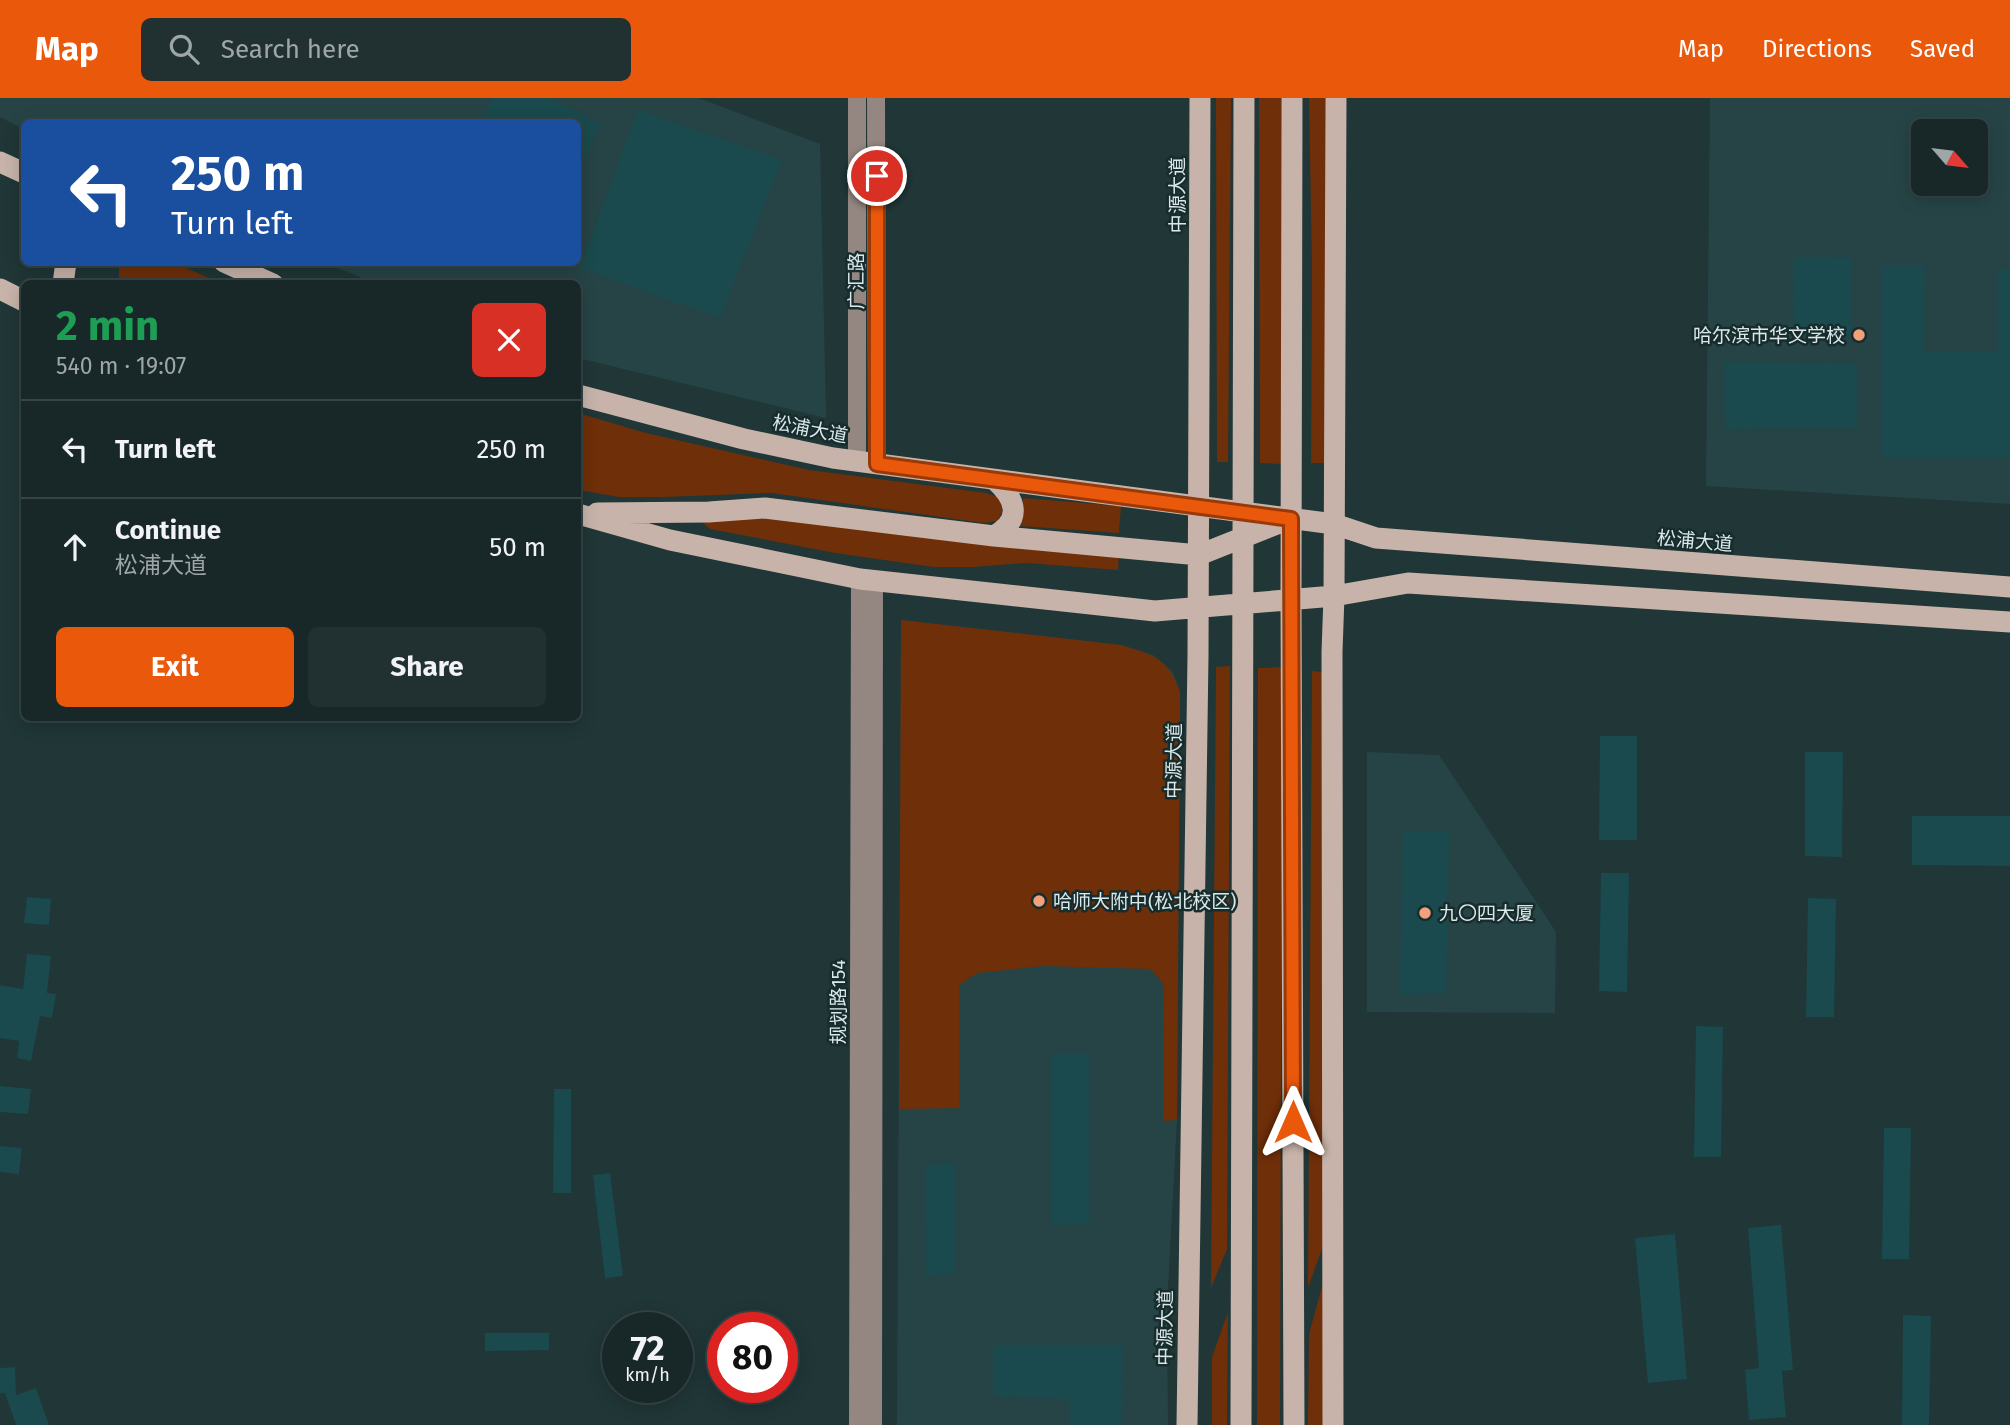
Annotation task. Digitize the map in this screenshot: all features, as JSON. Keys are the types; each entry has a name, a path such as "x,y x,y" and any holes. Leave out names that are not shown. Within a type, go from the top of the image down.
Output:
{"highway":[{"name":"中源大道","path":"1187,1425 1199,608 1200,98"},
{"path":"1241,1425 1244,98"},
{"path":"1292,98 1294,1425"},
{"path":"1333,1425 1332,652 1336,98"},
{"path":"0,162 21,172"},
{"path":"233,266 264,280"},
{"path":"0,289 21,300"},
{"name":"松浦大道","path":"581,396 744,439 833,458 1334,524 1376,538 2010,587"},
{"path":"994,536 1011,523 1013,508 1009,493 995,481"},
{"path":"581,514 709,512 765,508 994,536 1199,555 1291,519"},
{"path":"581,515 670,540 867,580 1155,611 1334,596 1408,583 2010,622"}],"street":[{"name":"广汇路","path":"857,98 867,462"},
{"name":"广汇路","path":"867,462 876,98"},
{"name":"规划路154","path":"858,1425 867,580"},
{"path":"867,580 873,1425"}],"shaded area":[{"path":"0,98 699,98 820,144 826,418 581,359 581,280 367,280 333,266 581,266 581,119 21,119 21,128 0,117"},
{"path":"1216,98 1231,98 1228,462 1217,462"},
{"path":"1259,98 1281,98 1281,464 1260,463"},
{"path":"1309,98 1325,98 1325,463 1311,463"},
{"name":"哈尔滨市华文学校","path":"1710,98 2010,98 2010,504 1706,486"},
{"path":"119,266 181,266 214,280 119,280"},
{"path":"581,414 646,433 809,470 986,493 999,497 1002,512 997,521 984,523 771,493 619,497 581,491"},
{"path":"1023,498 1121,506 1119,533 1020,526"},
{"path":"748,511 1119,554 1118,570 1026,563 933,567 835,553 710,529 703,523 708,517"},
{"name":"哈师大附中(松北校区)","path":"901,620 1121,645 1153,655 1173,672 1180,692 1177,1120 1167,1307 1168,1425 897,1425"},
{"path":"901,620 1121,645 1151,655 1165,665 1175,681 1180,692 1177,1120 1163,1121 1164,985 1151,969 1043,966 977,973 959,985 959,1108 899,1109"},
{"path":"1230,666 1227,1249 1211,1288 1216,667"},
{"path":"1282,667 1280,1425 1257,1425 1258,668"},
{"path":"1312,671 1323,672 1325,1240 1308,1288"},
{"path":"1367,752 1439,755 1556,932 1555,1013 1367,1012"},
{"path":"1325,1276 1324,1425 1308,1425 1309,1334"},
{"path":"1228,1312 1227,1425 1212,1425 1212,1357"}],"building":[{"path":"493,98 549,98 601,125 581,163 581,119 482,119"},
{"path":"638,110 782,160 720,318 580,268"},
{"path":"1793,257 1851,258 1851,335 1794,338"},
{"path":"1882,265 1925,265 1924,352 1997,352 1997,269 2010,269 2010,458 1882,458"},
{"path":"1724,362 1857,364 1858,428 1725,429"},
{"path":"1600,736 1637,736 1637,840 1599,840"},
{"path":"1805,752 1843,752 1842,857 1805,856"},
{"path":"1912,816 2010,816 2010,866 1912,865"},
{"name":"九〇四大厦","path":"1403,831 1449,832 1446,993 1400,995"},
{"path":"1601,873 1629,873 1627,992 1599,991"},
{"path":"27,897 51,899 49,925 24,923"},
{"path":"1808,898 1836,899 1834,1017 1806,1017"},
{"path":"27,954 51,956 47,993 56,994 52,1018 40,1016 31,1061 17,1058 19,1041 0,1038 0,985 23,989"},
{"path":"1696,1026 1723,1027 1721,1157 1694,1157"},
{"path":"1052,1053 1089,1053 1089,1224 1052,1225"},
{"path":"0,1086 31,1089 28,1114 0,1112"},
{"path":"554,1089 571,1089 571,1193 553,1193"},
{"path":"1884,1128 1911,1128 1909,1259 1882,1259"},
{"path":"0,1146 22,1148 19,1174 0,1172"},
{"path":"956,1164 956,1273 926,1276 925,1165"},
{"path":"610,1173 623,1276 605,1278 593,1175"},
{"path":"1781,1225 1793,1370 1782,1371 1786,1417 1749,1420 1745,1370 1759,1368 1748,1228"},
{"path":"1675,1234 1687,1379 1648,1383 1635,1238"},
{"path":"1903,1315 1931,1316 1929,1425 1902,1425"},
{"path":"485,1333 549,1333 549,1350 485,1351"},
{"path":"993,1346 1123,1346 1122,1425 1069,1425 1069,1399 993,1396"},
{"path":"15,1367 16,1395 36,1388 49,1425 16,1425 5,1393 0,1393 0,1368"}],"place":[{"name":"哈尔滨市华文学校","path":"1859,335"},
{"name":"哈师大附中(松北校区)","path":"1039,901"},
{"name":"九〇四大厦","path":"1425,913"}],"route":[{"path":"877,176 877,464 1291,519 1293,1122"}]}
